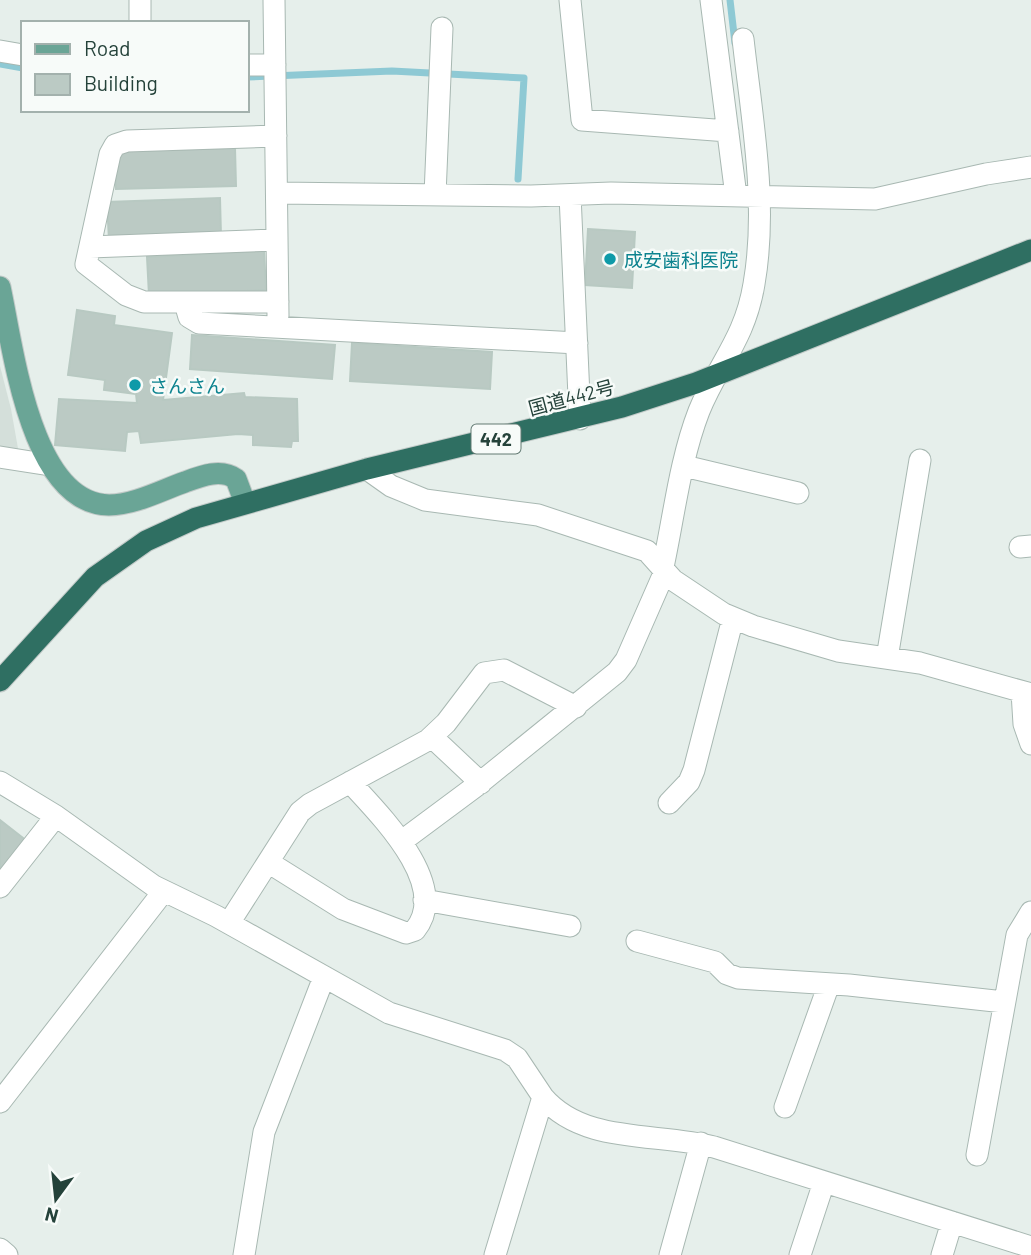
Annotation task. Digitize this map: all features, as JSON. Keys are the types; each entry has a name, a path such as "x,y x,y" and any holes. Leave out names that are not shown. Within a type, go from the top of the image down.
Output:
{"highway":[{"name":"国道442号","path":"0,681 82,589 112,563 169,530 245,503 367,469 580,419 721,373 1031,250"}],"main road":[{"path":"0,287 22,383 39,441 50,465 76,495 98,503 123,503 198,477 221,474 236,479 245,503"}],"street":[{"path":"140,0 140,21"},
{"path":"275,0 278,327"},
{"path":"570,0 582,120 728,131"},
{"path":"711,0 736,196"},
{"path":"435,195 443,28"},
{"path":"402,841 481,783 576,707 609,680 626,660 664,569 684,466 700,411 743,329 754,286 760,197 743,39"},
{"path":"0,51 21,55"},
{"path":"248,65 275,65"},
{"path":"276,136 127,141 115,145 110,153 86,266 126,295 144,302 278,302"},
{"path":"277,193 887,199 967,178 1031,167"},
{"path":"570,195 580,419"},
{"path":"90,247 277,240"},
{"path":"184,303 189,317 199,323 577,343"},
{"path":"0,457 50,465"},
{"path":"887,658 920,460"},
{"path":"684,466 798,493"},
{"path":"367,469 391,486 425,500 520,511 586,529 647,551 673,580 733,618 838,651 954,671 1026,693 1024,724 1031,744"},
{"path":"669,803 689,782 694,770 733,618"},
{"path":"229,923 300,812 432,737 484,673 497,669 576,707"},
{"path":"432,737 481,783"},
{"path":"0,782 56,816 163,892 229,923 403,1019 512,1053 543,1097 560,1114 587,1128 701,1143 1031,1247"},
{"path":"268,862 343,909 406,933 419,926 424,900 414,863 402,841 350,782"},
{"path":"0,887 56,816"},
{"path":"0,1102 163,892"},
{"path":"424,900 570,926"},
{"path":"977,1155 1017,935 1031,912"},
{"path":"637,942 715,962 727,974 738,978 829,984 1004,1002"},
{"path":"244,1255 264,1132 324,977"},
{"path":"785,1107 829,984"},
{"path":"495,1255 543,1097"},
{"path":"670,1255 701,1143"},
{"path":"800,1255 824,1182"},
{"path":"942,1255 952,1222"},
{"path":"0,1249 7,1255"}],"shaded area":[{"path":"0,366 11,409 19,454 0,451"}],"building":[{"path":"235,148 236,186 116,189 114,151"},
{"path":"220,198 221,236 109,240 107,202"},
{"name":"成安歯科医院","path":"588,229 635,232 632,288 585,285"},
{"path":"264,251 266,290 149,295 147,257"},
{"name":"さんさん","path":"77,310 115,316 114,325 172,333 163,400 244,393 245,397 297,399 298,441 292,441 291,447 253,445 253,435 238,434 141,443 139,431 127,432 125,451 55,445 59,399 137,403 136,394 104,390 105,380 68,375"},
{"path":"192,335 335,345 332,379 190,369"},
{"path":"352,343 492,352 490,389 350,381"},
{"path":"0,820 27,841 0,870"}],"waterway":[{"path":"730,0 735,43"},
{"path":"0,64 21,68"},
{"path":"248,77 392,71 524,78 518,179"}],"place":[{"name":"成安歯科医院","path":"610,259"},
{"name":"さんさん","path":"135,385"}]}
